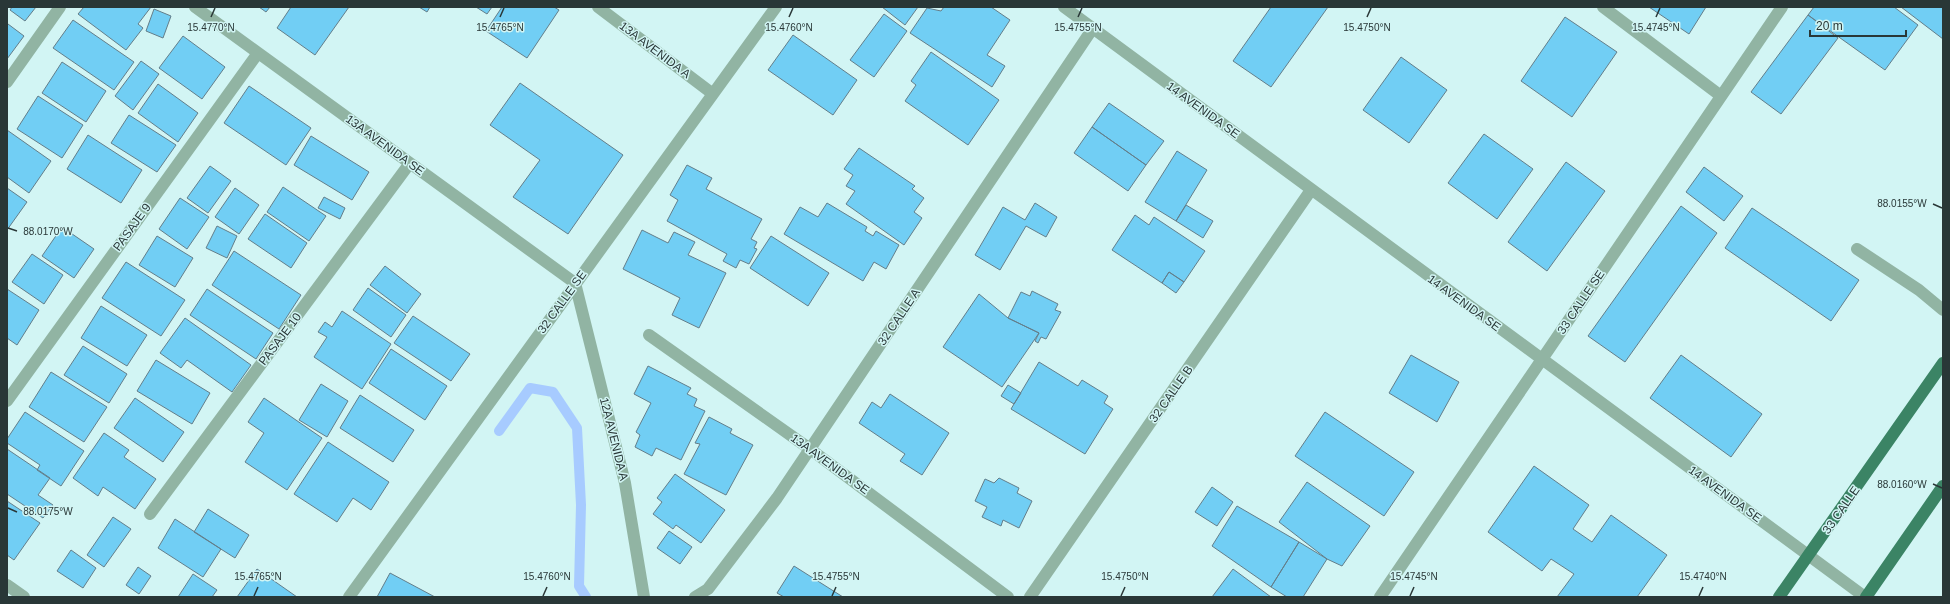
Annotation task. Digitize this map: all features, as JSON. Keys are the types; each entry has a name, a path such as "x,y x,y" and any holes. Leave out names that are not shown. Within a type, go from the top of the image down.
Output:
{"main road":[{"name":"33 CALLE","path":"1779,597 1943,363"},
{"path":"1866,597 1943,486"}],"street":[{"path":"7,82 60,7"},
{"name":"13A AVENIDA SE","path":"195,7 575,283"},
{"name":"13A AVENIDA A","path":"598,7 713,94"},
{"name":"32 CALLE SE","path":"349,597 776,7"},
{"name":"14 AVENIDA SE","path":"1064,7 1541,360 1866,597"},
{"path":"1603,7 1721,96"},
{"name":"33 CALLE SE","path":"1380,597 1782,7"},
{"name":"32 CALLE A","path":"695,597 708,589 777,498 1093,28"},
{"name":"PASAJE 9","path":"7,401 258,53"},
{"name":"PASAJE 10","path":"150,514 410,164"},
{"name":"32 CALLE B","path":"1030,597 1311,190"},
{"path":"1857,249 1919,290 1943,310"},
{"name":"12A AVENIDA A","path":"575,283 625,483 644,597"},
{"name":"13A AVENIDA SE","path":"649,335 810,449 1008,597"},
{"path":"7,585 24,597"}],"building":[{"path":"12,7 36,7 25,21 10,10"},
{"path":"84,7 151,7 138,24 143,28 126,50 78,14"},
{"path":"259,7 270,7 266,12"},
{"path":"291,7 349,7 315,55 277,28"},
{"path":"419,7 430,7 427,12"},
{"path":"476,7 492,7 487,14"},
{"path":"502,7 554,7 559,10 527,58 486,31"},
{"path":"882,7 918,7 905,25"},
{"path":"944,7 991,7 1010,20 987,55 1005,66 992,87 910,33 927,8 941,11"},
{"path":"1271,7 1328,7 1271,87 1233,61"},
{"path":"1649,7 1706,7 1689,34"},
{"path":"1814,7 1894,7 1918,25 1885,70 1808,15"},
{"path":"1901,7 1943,7 1943,39"},
{"path":"154,9 171,16 163,38 146,31"},
{"path":"884,14 907,31 874,77 850,60"},
{"path":"1808,15 1838,38 1781,114 1751,92"},
{"path":"1565,17 1617,52 1572,117 1521,81"},
{"path":"73,20 134,62 114,90 53,48"},
{"path":"8,24 24,36 7,59 7,25"},
{"path":"793,35 857,80 833,115 768,70"},
{"path":"183,36 225,67 202,99 159,68"},
{"path":"931,52 999,100 968,145 905,101 916,85 911,81"},
{"path":"1401,57 1447,90 1409,143 1363,110"},
{"path":"141,61 159,74 133,110 115,96"},
{"path":"62,62 106,91 86,122 42,93"},
{"path":"520,83 623,155 568,234 513,197 540,160 490,125"},
{"path":"158,84 198,113 178,142 138,113"},
{"path":"249,86 311,128 286,165 224,123"},
{"path":"38,96 83,125 62,158 17,129"},
{"path":"1109,103 1164,141 1146,165 1092,127"},
{"path":"129,115 176,145 157,172 111,143"},
{"path":"1092,127 1146,165 1128,191 1074,153"},
{"path":"7,130 51,161 29,193 7,177"},
{"path":"1484,134 1533,169 1497,219 1448,183"},
{"path":"88,135 142,170 121,203 67,169"},
{"path":"311,136 369,172 352,200 294,165"},
{"path":"859,148 915,186 912,189 924,198 914,212 922,218 904,245 846,204 855,191 846,186 853,175 844,169"},
{"path":"1177,151 1207,170 1176,221 1145,202"},
{"path":"1566,162 1605,191 1547,271 1508,242"},
{"path":"687,165 712,178 706,189 762,219 751,239 757,242 754,248 757,249 749,264 740,260 736,268 723,261 727,254 667,221 678,200 670,195"},
{"path":"210,166 231,181 208,213 187,198"},
{"path":"1704,167 1743,196 1724,221 1686,192"},
{"path":"283,187 326,216 309,241 267,212"},
{"path":"7,188 27,202 7,230"},
{"path":"235,188 259,205 239,234 215,217"},
{"path":"324,197 345,208 340,219 318,208"},
{"path":"180,198 209,217 187,249 159,229"},
{"path":"827,203 867,227 865,231 873,236 876,231 899,245 886,269 874,262 863,281 784,234 800,207 818,217"},
{"path":"1035,203 1057,217 1046,237 1026,226 1000,270 975,255 1003,207 1025,220"},
{"path":"1186,205 1213,221 1203,238 1176,221"},
{"path":"1681,206 1717,233 1625,362 1588,336"},
{"path":"1752,208 1859,280 1831,321 1725,248"},
{"path":"265,214 307,243 291,268 248,239"},
{"path":"1135,215 1149,225 1154,217 1205,251 1184,282 1169,272 1162,283 1112,250"},
{"path":"217,226 237,236 227,258 206,248"},
{"path":"62,227 94,249 74,278 42,256"},
{"path":"642,230 668,243 674,232 695,242 688,255 726,273 699,328 672,315 680,298 623,269"},
{"path":"157,236 193,258 175,287 139,265"},
{"path":"771,236 829,273 808,306 750,268"},
{"path":"234,251 301,295 279,329 212,285"},
{"path":"32,254 63,275 44,304 12,282"},
{"path":"126,262 185,300 161,336 102,298"},
{"path":"385,266 421,294 407,313 370,285"},
{"path":"1169,272 1184,282 1176,293 1162,283"},
{"path":"368,288 406,315 391,337 353,310"},
{"path":"7,289 39,310 17,345 7,338"},
{"path":"207,289 273,333 256,359 190,315"},
{"path":"1032,291 1058,304 1055,310 1061,312 1046,339 1041,337 1038,343 1035,341 1039,333 1008,318 1021,292 1030,296"},
{"path":"979,294 1008,318 1039,333 1002,387 943,347"},
{"path":"101,306 147,335 127,366 81,338"},
{"path":"342,311 391,344 362,389 314,357 327,337 318,332 325,322 332,327"},
{"path":"413,316 470,354 451,381 394,343"},
{"path":"185,318 251,365 232,392 187,360 181,368 160,353"},
{"path":"83,346 127,374 109,403 64,375"},
{"path":"391,349 447,386 425,420 369,383"},
{"path":"1411,355 1459,382 1437,422 1389,393"},
{"path":"1681,355 1762,414 1731,457 1650,398"},
{"path":"156,360 210,393 192,424 137,391"},
{"path":"1039,362 1078,386 1082,380 1108,396 1104,403 1113,409 1085,454 1011,409"},
{"path":"648,366 691,388 687,394 697,399 694,406 705,411 681,460 656,448 652,456 635,447 640,435 636,432 651,403 634,394"},
{"path":"51,372 107,407 84,442 29,407"},
{"path":"321,384 348,401 327,437 299,420"},
{"path":"1008,385 1021,393 1014,404 1001,396"},
{"path":"890,394 949,433 922,475 900,461 905,454 859,423 872,402 881,408"},
{"path":"360,395 414,430 393,462 340,428"},
{"path":"135,398 184,432 163,462 114,428"},
{"path":"264,398 322,438 287,490 245,462 264,433 248,422"},
{"path":"25,412 84,451 61,486 37,470 40,465 7,443 7,439"},
{"path":"1325,412 1414,472 1384,516 1295,456"},
{"path":"709,417 732,429 730,433 753,445 726,495 684,474 700,444 695,443"},
{"path":"104,433 129,450 124,457 156,479 135,509 103,487 98,496 73,478"},
{"path":"328,442 389,482 371,510 353,498 337,522 294,494"},
{"path":"7,449 50,478 38,495 53,505 43,518 7,494"},
{"path":"1534,466 1589,505 1573,529 1592,542 1611,515 1667,555 1637,597 1557,597 1574,574 1551,559 1542,571 1488,532"},
{"path":"675,474 725,510 701,543 676,525 673,529 653,514 662,502 657,498"},
{"path":"999,478 1019,488 1017,493 1032,501 1019,528 1003,520 1001,526 982,517 987,507 975,501 985,479 994,483"},
{"path":"1307,482 1370,526 1342,566 1327,559 1279,522"},
{"path":"1212,487 1233,502 1217,526 1195,512"},
{"path":"7,501 40,523 14,560 7,555"},
{"path":"1237,506 1299,542 1271,587 1212,546"},
{"path":"208,509 249,535 235,558 194,532"},
{"path":"113,517 131,529 104,567 87,555"},
{"path":"175,519 221,549 203,577 158,548"},
{"path":"669,531 692,547 680,564 657,548"},
{"path":"1299,542 1327,559 1303,597 1287,597 1271,587"},
{"path":"71,550 96,568 83,588 57,571"},
{"path":"794,566 843,597 784,597 777,593"},
{"path":"138,567 151,576 139,594 126,585"},
{"path":"257,569 297,597 237,597"},
{"path":"1233,569 1271,597 1212,597"},
{"path":"390,573 435,597 377,597"},
{"path":"193,574 217,590 212,597 178,597"}],"waterway":[{"path":"499,431 530,388 553,392 577,428 581,505 579,586 586,597"}]}
